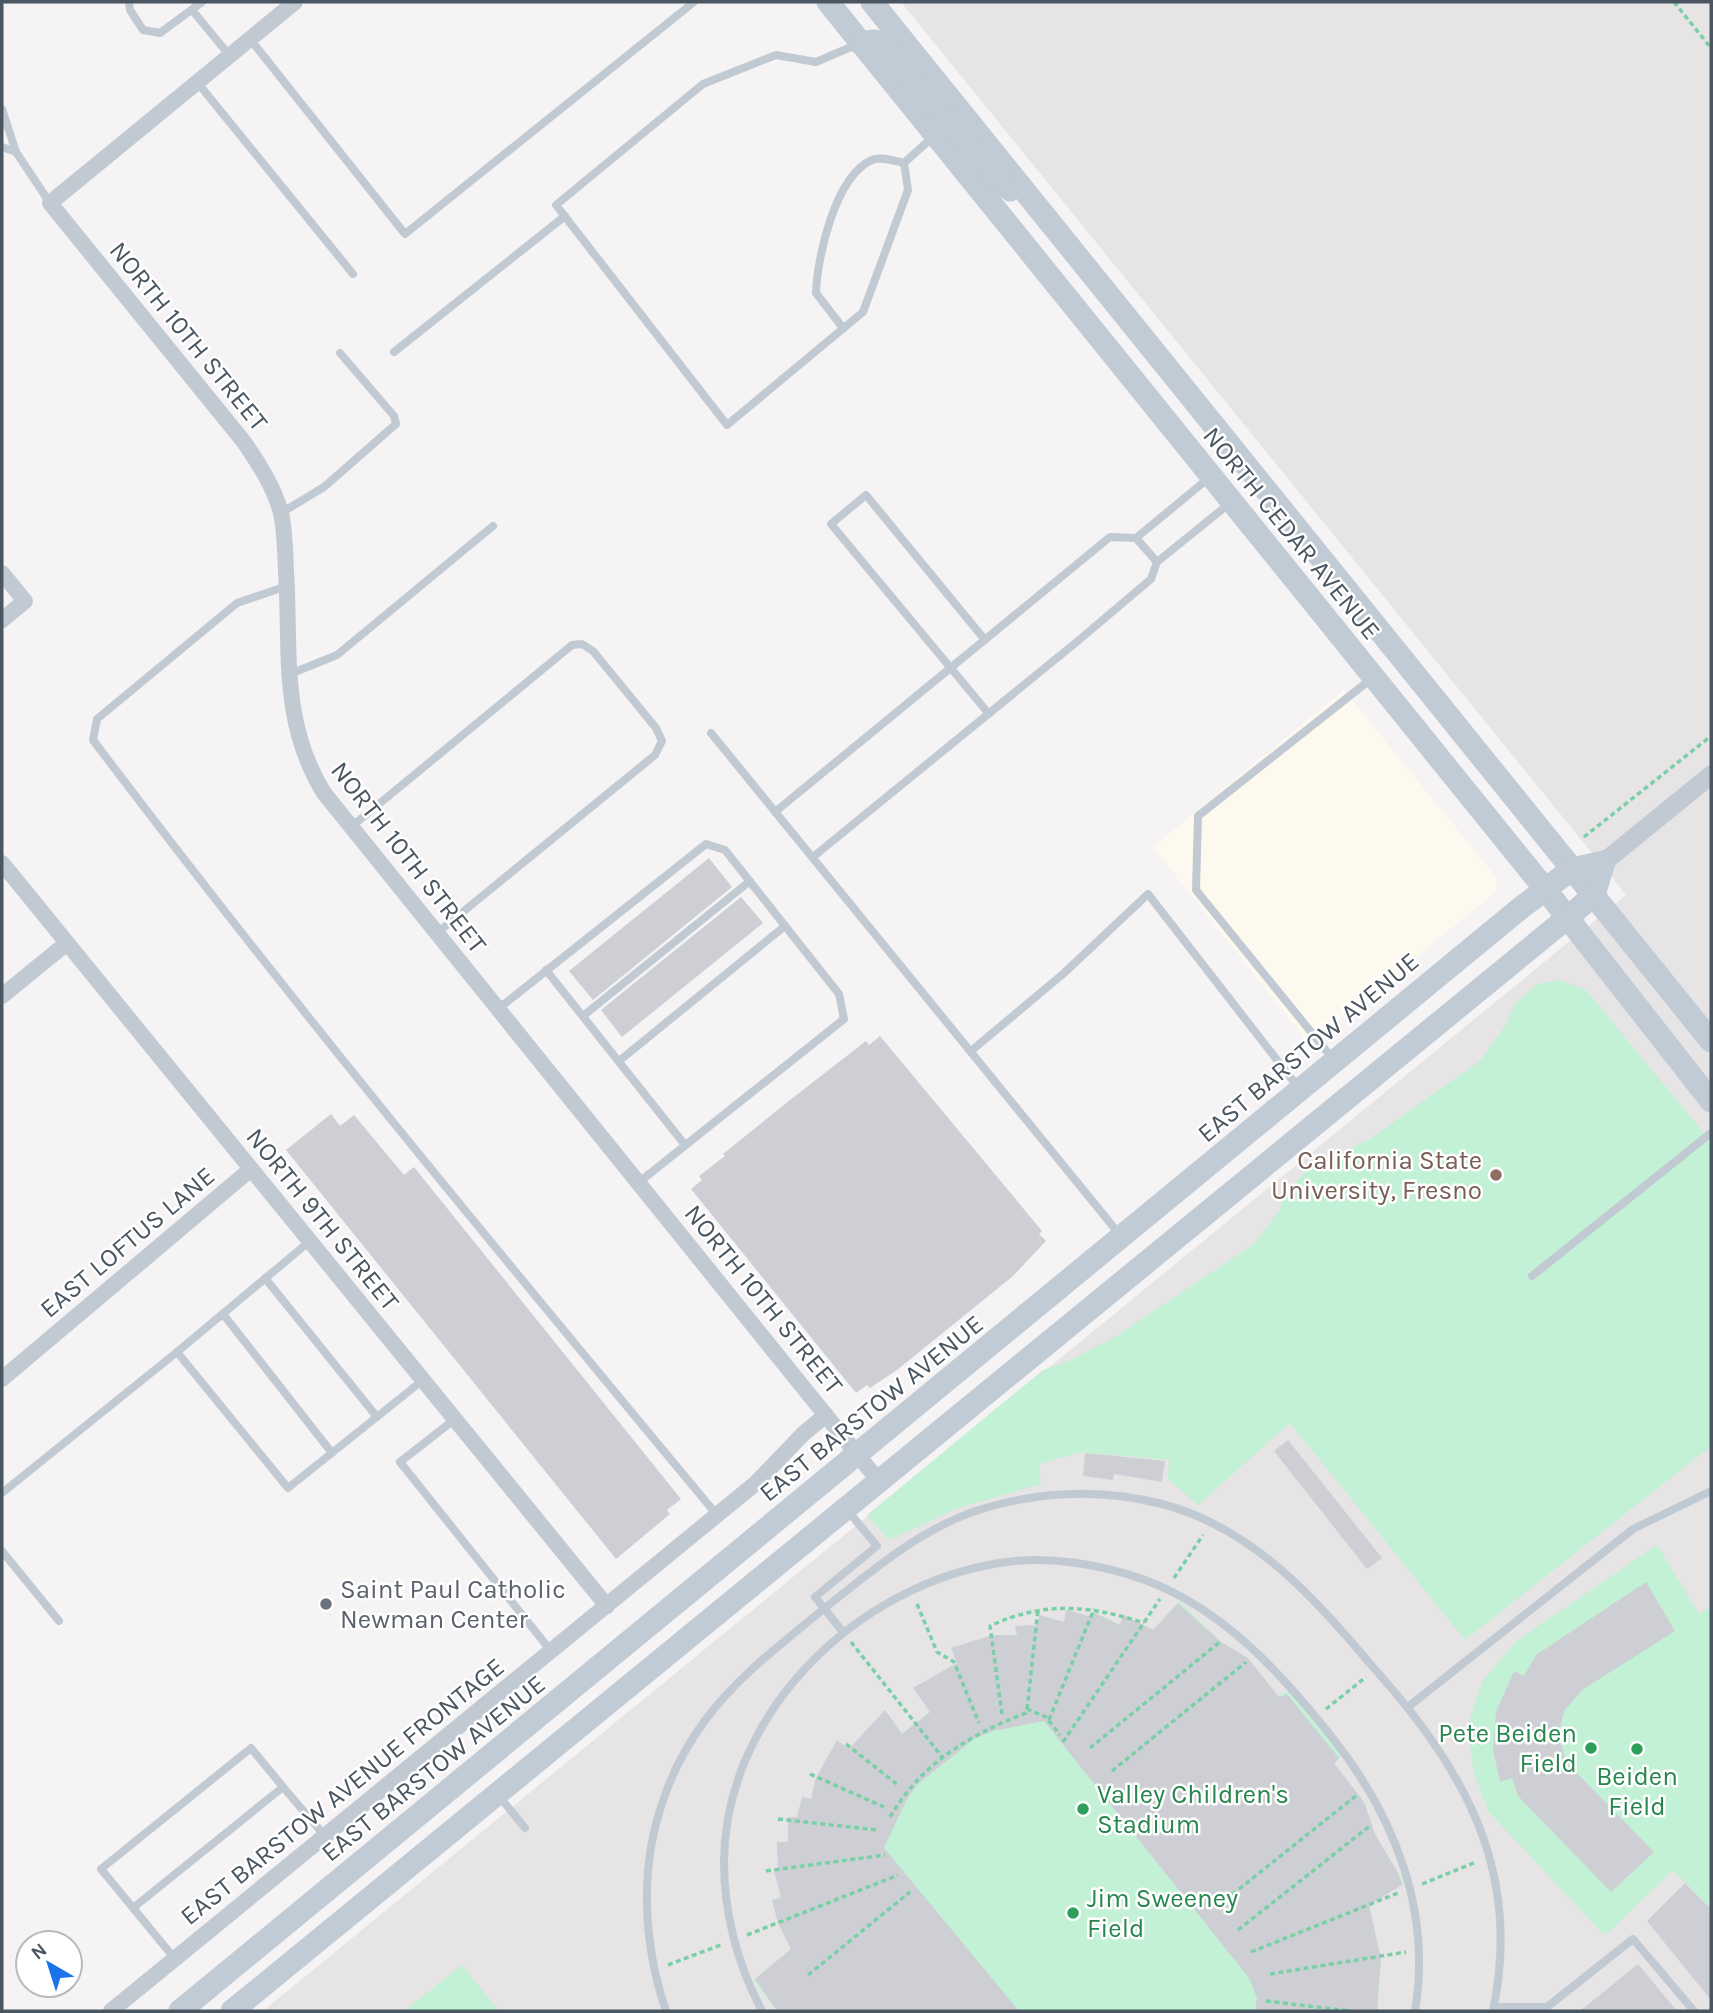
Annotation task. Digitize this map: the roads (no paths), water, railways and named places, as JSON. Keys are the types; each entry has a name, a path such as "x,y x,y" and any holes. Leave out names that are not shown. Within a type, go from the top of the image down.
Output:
{"main road":[{"name":"NORTH CEDAR AVENUE","path":"828,2 1545,889 1711,1101"},
{"name":"NORTH CEDAR AVENUE","path":"872,2 1711,1041"},
{"path":"860,43 875,41 887,49 991,173 1062,236"},
{"path":"232,2011 878,1479 1567,918 1594,895 1604,862"},
{"name":"EAST BARSTOW AVENUE","path":"180,2011 1545,889 1572,869 1604,862"}],"street":[{"path":"50,203 295,2"},
{"name":"NORTH 10TH STREET","path":"50,203 244,442 269,481 281,513 287,586 291,705 307,765 351,827 878,1479"},
{"path":"2,572 25,601 2,620"},
{"name":"EAST BARSTOW AVENUE","path":"1604,862 1711,775"},
{"name":"NORTH 9TH STREET","path":"2,863 607,1606"},
{"path":"2,996 67,943"},
{"name":"EAST LOFTUS LANE","path":"2,1379 251,1169"},
{"name":"EAST BARSTOW AVENUE FRONTAGE","path":"111,2011 756,1483 803,1434 826,1415"}],"lane":[{"path":"129,2 130,10 143,30 160,33 202,2"},
{"path":"250,39 405,234 694,2"},
{"path":"192,10 230,56"},
{"path":"860,43 816,62 776,55 703,84 556,205 727,425 863,312 908,190 904,163"},
{"path":"197,82 353,274"},
{"path":"2,109 16,152 50,203"},
{"path":"904,163 935,135"},
{"path":"2,147 16,152"},
{"path":"843,328 816,293 817,264 823,237 838,203 860,169 879,159 904,163"},
{"path":"394,352 565,216"},
{"path":"281,513 324,487 396,424 394,416 340,353"},
{"path":"775,812 1110,537 1136,538 1210,477"},
{"path":"985,640 866,495 831,524 989,714"},
{"path":"813,857 1152,579 1157,562 1231,503"},
{"path":"290,674 337,655 492,526"},
{"path":"1136,538 1157,562"},
{"path":"287,586 237,603 97,719 93,740 189,867 374,1100 717,1515"},
{"path":"351,827 572,645 582,644 593,651 656,728 662,741 655,755 437,933"},
{"path":"1334,1062 1196,890 1198,816 1373,678"},
{"path":"711,733 1122,1237"},
{"path":"498,1009 706,844 725,850 750,881 839,994 844,1020 638,1183"},
{"path":"583,1016 750,881"},
{"path":"971,1051 1063,974 1148,894 1300,1090"},
{"path":"619,1061 785,926"},
{"path":"547,970 685,1145"},
{"path":"1532,1276 1711,1133"},
{"path":"2,1493 310,1241"},
{"path":"265,1278 377,1417"},
{"path":"223,1314 332,1453"},
{"path":"177,1352 288,1488 423,1381"},
{"path":"455,1419 400,1462 551,1651"},
{"path":"1408,1707 1633,1529 1711,1491"},
{"path":"666,2011 653,1971 647,1927 649,1867 655,1833 669,1786 708,1717 752,1670 824,1609 904,1548 940,1527 982,1508 1026,1498 1075,1492 1115,1495 1161,1504 1211,1522 1265,1554 1288,1573 1408,1707 1458,1782 1491,1856 1500,1920 1501,1963 1494,2009 1547,2007 1633,1939 1694,2011"},
{"path":"843,1632 814,1597 877,1546 845,1507"},
{"path":"2,1551 59,1621"},
{"path":"762,2011 743,1972 734,1940 724,1863 728,1824 744,1767 778,1703 812,1660 843,1632 911,1590 968,1569 1032,1560 1099,1568 1167,1590 1233,1632 1258,1653 1316,1717 1367,1788 1382,1816 1412,1888 1420,1950 1415,2011"},
{"path":"175,1959 102,1869 123,1851 251,1748 325,1836"},
{"path":"133,1908 283,1787"},
{"path":"497,1794 525,1828"}],"place":[{"name":"California State University, Fresno","path":"1496,1175"},
{"name":"Saint Paul Catholic Newman Center","path":"326,1604"},
{"name":"Pete Beiden Field","path":"1591,1748"},
{"name":"Beiden Field","path":"1637,1749"},
{"name":"Valley Children's Stadium","path":"1083,1809"},
{"name":"Jim Sweeney Field","path":"1073,1913"}]}
